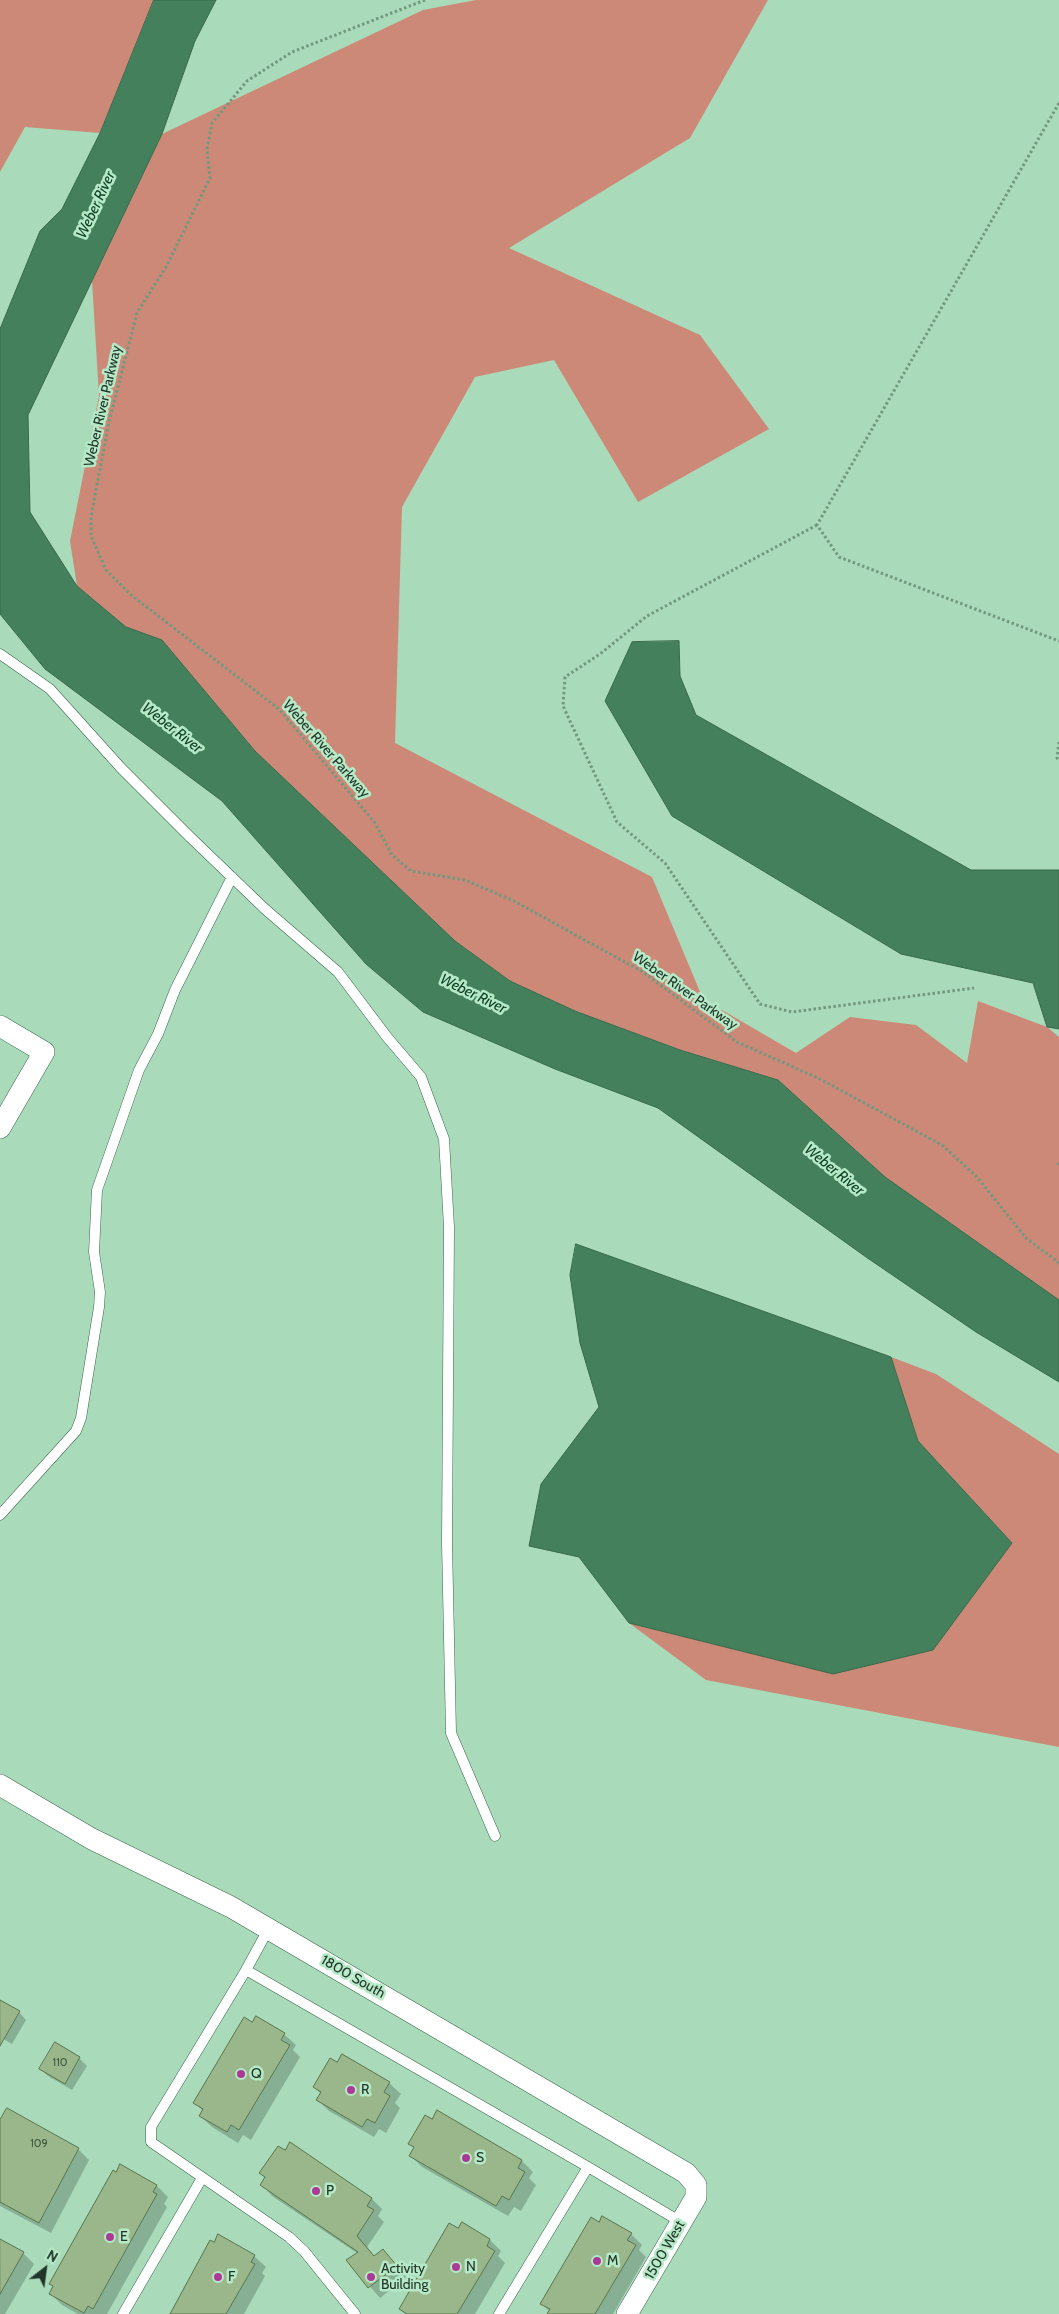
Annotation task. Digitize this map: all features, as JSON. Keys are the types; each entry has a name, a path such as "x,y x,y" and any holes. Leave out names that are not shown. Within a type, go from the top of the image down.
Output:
{"street":[{"path":"0,1026 44,1052 2,1120"},
{"name":"1800 South","path":"0,1786 92,1839 231,1907 269,1928 686,2173 696,2184"},
{"name":"1500 West","path":"627,2314 696,2197 696,2184"}],"lane":[{"path":"0,654 50,689 121,768 232,877 338,972 387,1038 421,1076 444,1139 449,1227 446,1543 451,1733 495,1836"},
{"path":"0,1515 76,1431 81,1418 99,1307 100,1292 94,1252 97,1190 139,1070 158,1034 175,990 232,877"},
{"path":"269,1928 246,1970 151,2127 151,2142 289,2236 304,2251 355,2314"},
{"path":"246,1970 681,2222"},
{"path":"499,2314 588,2167"},
{"path":"123,2314 202,2178"}],"path":[{"name":"Weber River Parkway","path":"426,0 292,52 247,82 212,122 207,149 210,178 166,267 137,313 109,422 91,516 91,536 106,570 131,595 279,709 375,823 392,855 411,871 465,880 514,901 643,972 737,1042 820,1079 942,1145 978,1177 1026,1238 1059,1263"},
{"path":"974,988 792,1012 760,1004 665,863 617,822 564,706 565,676 600,654 647,616 816,525 1059,103"},
{"path":"816,525 839,557 1059,641"},
{"path":"1059,742 1057,758 1059,761"}],"shaded area":[{"path":"0,0 154,0 100,133 25,127 0,172"},
{"path":"476,0 768,0 690,138 509,248 700,335 769,429 638,502 554,360 475,377 402,507 395,743 652,877 703,999 796,1053 850,1017 916,1025 967,1063 978,1001 1047,1027 1059,1037 1059,1300 885,1177 778,1080 680,1050 575,1011 510,981 455,941 255,751 162,640 126,627 77,586 70,541 99,396 92,281 162,134 423,10"},
{"path":"891,1357 936,1374 1059,1454 1059,1747 706,1680 629,1623 833,1674 1012,1543 918,1441"}],"water":[{"name":"Weber River","path":"154,0 216,0 195,41 162,134 28,415 30,512 77,586 126,627 162,640 255,751 455,941 510,981 575,1011 680,1050 778,1080 885,1177 1059,1300 1059,1382 976,1332 866,1257 658,1108 555,1069 423,1012 366,964 222,801 45,669 0,614 0,329 40,231 62,209 100,133"},
{"path":"679,641 680,676 696,715 971,870 1059,870 1059,1029 1047,1027 1033,983 901,954 672,816 605,701 632,642"},
{"path":"576,1244 891,1357 918,1441 1012,1543 933,1650 833,1674 629,1623 579,1557 529,1546 541,1484 599,1407 580,1343 570,1275"}],"building":[{"path":"0,2000 20,2011 0,2046"},
{"name":"Q","path":"256,2016 285,2033 281,2040 290,2045 239,2130 231,2125 227,2132 199,2116 203,2109 193,2103 244,2017 252,2022"},
{"path":"55,2042 80,2057 65,2084 39,2069"},
{"name":"R","path":"342,2054 390,2082 384,2092 390,2096 375,2123 367,2119 362,2127 316,2100 321,2092 313,2087 330,2058 337,2062"},
{"path":"7,2108 79,2148 39,2223 0,2202 0,2120"},
{"name":"S","path":"437,2110 522,2160 518,2168 525,2172 509,2200 502,2196 496,2206 409,2156 414,2147 408,2144 425,2115 432,2119"},
{"name":"P","path":"290,2142 372,2198 367,2206 374,2210 357,2236 374,2256 383,2249 397,2266 368,2288 346,2260 358,2252 260,2185 265,2177 259,2173 278,2146 285,2150"},
{"name":"E","path":"120,2164 157,2185 153,2192 157,2194 93,2309 88,2306 84,2313 49,2294 53,2286 49,2284 113,2170 116,2172"},
{"name":"M","path":"602,2216 632,2233 627,2240 636,2245 595,2314 547,2314 550,2309 540,2304 591,2217 599,2222"},
{"name":"N","path":"462,2222 490,2239 487,2246 495,2251 457,2314 407,2314 399,2309 449,2223 458,2228"},
{"name":"F","path":"218,2234 255,2255 251,2262 255,2264 226,2314 170,2314 210,2240 214,2242"},
{"path":"0,2239 24,2252 0,2294"}],"place":[{"name":"Q","path":"241,2074"},
{"name":"R","path":"351,2090"},
{"name":"S","path":"466,2158"},
{"name":"P","path":"316,2191"},
{"name":"E","path":"110,2237"},
{"name":"M","path":"597,2261"},
{"name":"N","path":"456,2267"},
{"name":"F","path":"218,2277"},
{"name":"Activity Building","path":"371,2277"}]}
